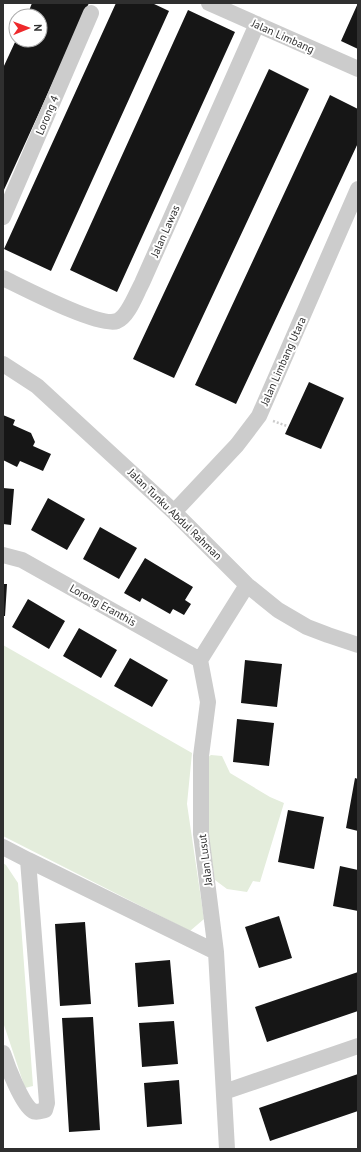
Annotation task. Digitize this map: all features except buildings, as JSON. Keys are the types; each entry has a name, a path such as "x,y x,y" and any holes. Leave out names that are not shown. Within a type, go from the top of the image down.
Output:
{"street":[{"name":"Jalan Limbang","path":"209,3 239,9 257,24 358,68"},
{"name":"Lorong 4","path":"3,217 91,13"},
{"name":"Jalan Lawas","path":"3,278 78,313 100,321 117,321 127,312 142,283 257,24"},
{"name":"Jalan Limbang Utara","path":"174,512 227,456 259,416 358,189"},
{"name":"Jalan Tunku Abdul Rahman","path":"3,364 37,386 174,512 247,586 278,610 307,626 358,645"},
{"name":"Lorong Eranthis","path":"3,555 22,560 200,660"},
{"path":"200,660 247,586"},
{"name":"Jalan Lusut","path":"200,660 208,702 200,756 201,834 216,952 227,1149"},
{"path":"3,847 216,952"},
{"path":"3,1053 19,1092 29,1108 36,1112 45,1110 47,1103 28,860"},
{"path":"224,1092 358,1046"}],"green space":[{"path":"3,645 192,753 187,804 204,919 190,931 3,836"},
{"path":"211,755 222,756 230,773 270,797 284,803 260,882 253,881 247,892 227,889 215,880 204,812 204,760"},
{"path":"3,863 18,883 33,1086 25,1088 3,1022"}]}
